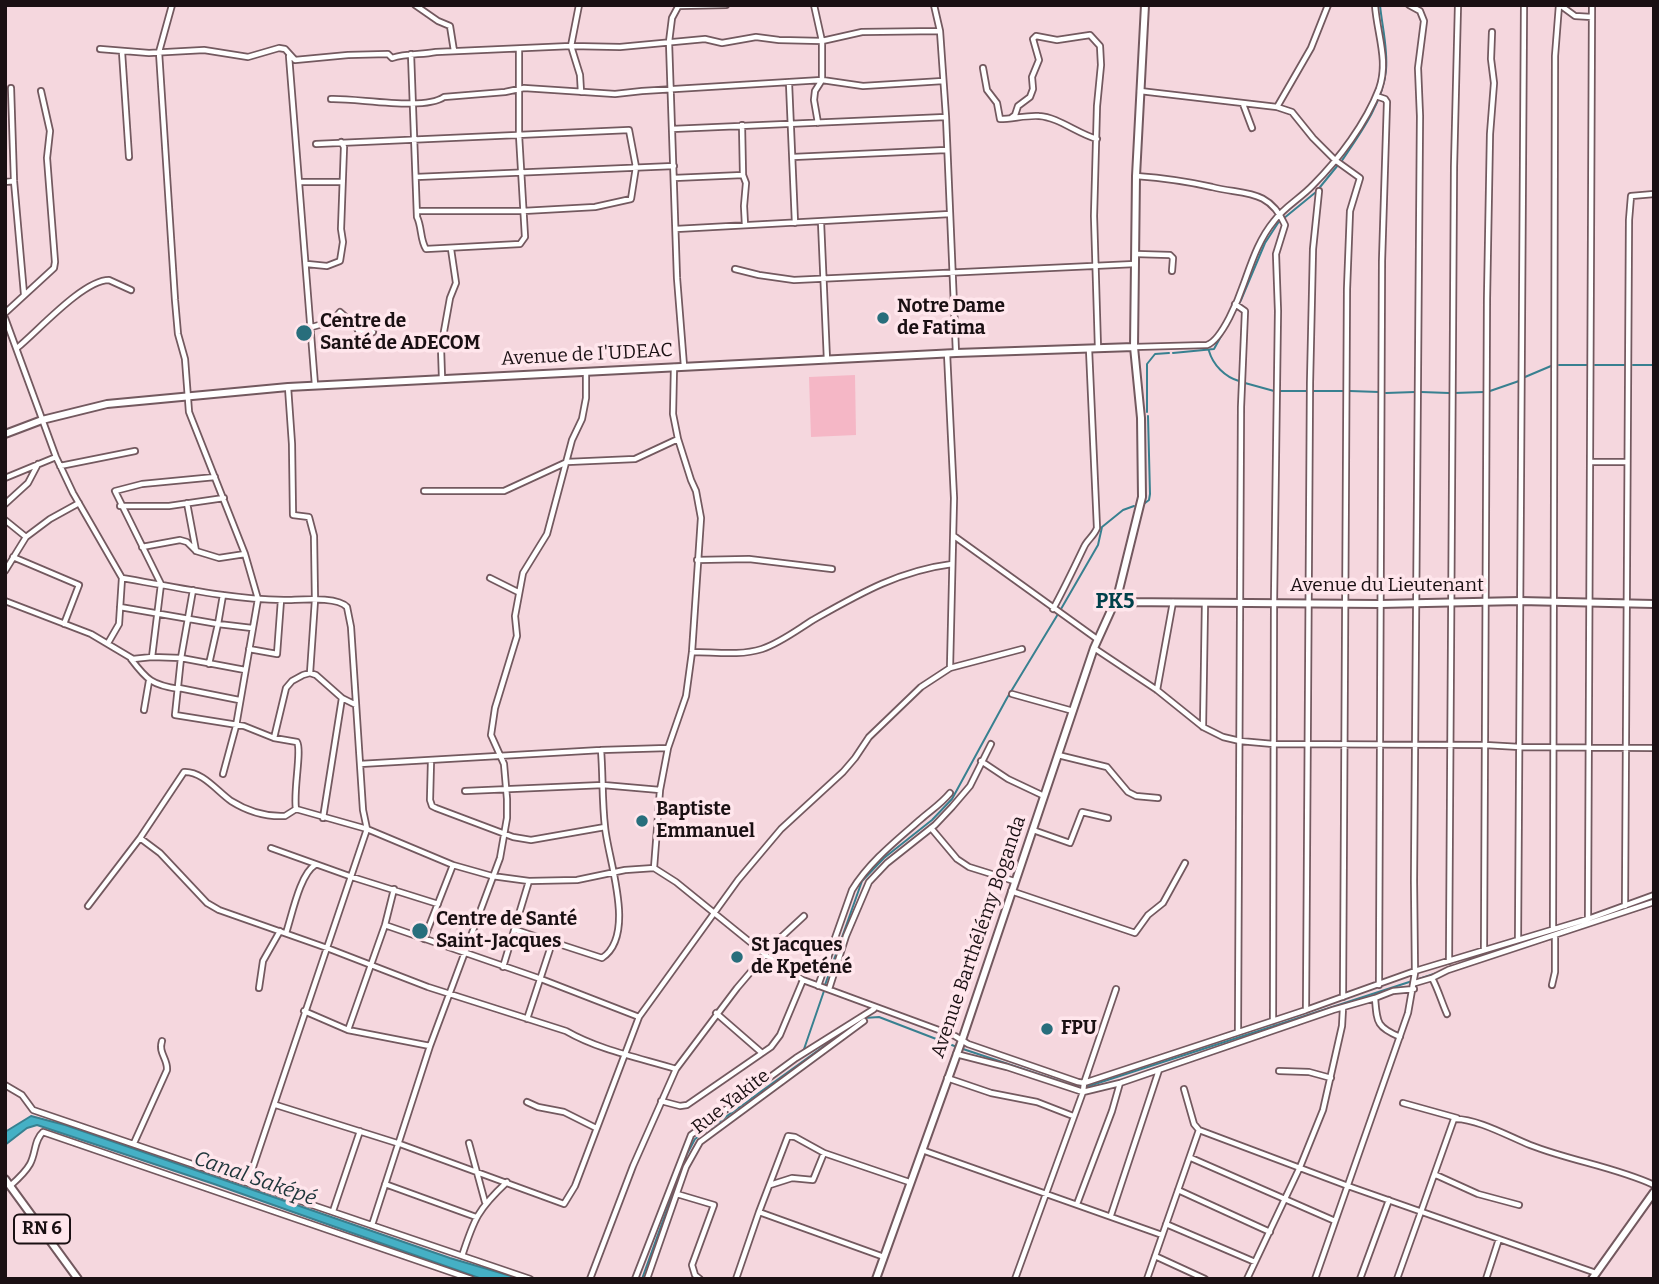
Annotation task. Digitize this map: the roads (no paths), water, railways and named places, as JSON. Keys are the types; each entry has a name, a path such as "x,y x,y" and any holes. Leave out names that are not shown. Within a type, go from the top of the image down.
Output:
{"main road":[{"name":"Avenue Barthélémy Boganda","path":"876,1279 959,1047 1094,648 1117,602 1142,497 1141,418 1134,347 1136,176 1145,5"},
{"name":"Avenue de I'UDEAC","path":"5,434 42,420 107,404 288,387 947,353 1134,347"},
{"name":"Avenue du Lieutenant","path":"1117,602 1380,604 1520,601 1555,604 1654,604"},
{"name":"RN 6","path":"8,1182 78,1279"},
{"path":"1594,1276 1654,1192"}],"street":[{"path":"172,5 159,52 175,300 178,334 185,359 186,396 189,412 245,554 258,598 236,726 223,774"},
{"path":"415,5 450,26 454,51"},
{"path":"579,5 571,46 580,75 581,92"},
{"path":"684,366 669,42 672,18 678,6 726,5"},
{"path":"814,5 822,41 822,80 814,100 818,124"},
{"path":"1277,107 1311,48 1328,5"},
{"path":"1134,347 1212,343 1238,305 1260,242 1335,160 1378,97 1384,72 1384,58 1374,5"},
{"path":"1315,1279 1400,1037 1414,986 1420,116 1418,90 1424,21 1420,11 1409,5"},
{"path":"1449,961 1454,154 1458,5"},
{"path":"1518,940 1524,6 1531,5"},
{"path":"1559,5 1575,16 1592,17"},
{"path":"1552,985 1555,972 1555,56 1559,5"},
{"path":"1588,919 1592,5"},
{"path":"933,6 940,31 946,117 956,353"},
{"path":"289,56 295,60 348,54 388,54 392,58 402,53 571,46 620,47 705,39 722,43 756,37 822,41 862,32 940,31"},
{"path":"1484,950 1489,180 1494,83 1492,32"},
{"path":"1011,118 1018,106 1030,97 1033,89 1032,77 1039,60 1032,39 1036,36 1057,40 1090,35 1100,46 1101,65 1097,106 1095,264 1098,348"},
{"path":"100,49 122,52 204,50 248,57 279,48 285,49 289,56 316,385"},
{"path":"411,53 416,211 424,247 451,249 520,244 524,237 519,135 519,49"},
{"path":"122,52 129,156"},
{"path":"983,68 986,90 998,103 999,117 1002,120 1040,116 1051,118 1081,135 1097,139"},
{"path":"331,99 438,102 444,97 519,90 615,94 822,80 863,86 943,81"},
{"path":"789,83 795,223"},
{"path":"10,88 24,295"},
{"path":"41,91 50,131 47,158 55,262 54,268 5,315 60,466 122,578 119,624 108,643"},
{"path":"1140,91 1277,107 1295,115 1335,160 1360,178 1350,211 1347,289 1343,997"},
{"path":"1378,97 1387,102 1382,261 1379,985"},
{"path":"1243,104 1252,128"},
{"path":"672,129 946,117"},
{"path":"743,125 743,175 747,183 745,225"},
{"path":"316,144 629,130 636,167 631,199 605,206 523,211 416,211"},
{"path":"307,264 327,267 340,261 343,242 341,229 344,147 341,142"},
{"path":"793,157 946,150"},
{"path":"416,177 674,166"},
{"path":"674,178 743,175"},
{"path":"1136,176 1192,181 1215,188 1249,192 1265,199 1281,218 1284,229 1276,254 1278,311 1273,1021"},
{"path":"5,182 15,181"},
{"path":"299,182 342,182"},
{"path":"1306,1010 1310,348 1313,249 1319,191"},
{"path":"1625,906 1630,201 1633,194 1654,194"},
{"path":"676,229 950,214"},
{"path":"821,222 827,360"},
{"path":"442,378 441,348 450,298 456,283 451,249"},
{"path":"1136,254 1170,255 1173,258 1172,271"},
{"path":"735,269 794,280 1136,264"},
{"path":"17,348 92,284 109,279 131,290"},
{"path":"1238,305 1245,311 1241,407 1238,1031"},
{"path":"312,327 333,321 340,312 359,332 366,329 373,332"},
{"path":"1054,610 1085,544 1097,528 1089,348"},
{"path":"947,353 954,498 950,668"},
{"path":"654,868 660,790 667,748 686,696 692,652 701,518 700,503 678,439 673,414 674,366"},
{"path":"372,1225 430,1046 500,858 507,818 504,764 491,731 495,708 517,636 515,616 523,573 547,534 572,440 582,419 586,398 586,371"},
{"path":"288,387 293,515 310,519 314,536 315,600 310,673"},
{"path":"424,491 505,491 567,462 635,459 678,439"},
{"path":"60,466 135,452"},
{"path":"5,478 56,457"},
{"path":"1591,462 1627,462"},
{"path":"5,503 28,483 38,463"},
{"path":"152,657 161,584 114,493 117,489 142,484 215,477"},
{"path":"120,506 140,507 224,498"},
{"path":"5,571 26,537 50,519 79,503"},
{"path":"187,503 196,551"},
{"path":"5,520 26,537"},
{"path":"953,536 1098,640"},
{"path":"142,547 180,540 187,542 196,551 219,558 245,554"},
{"path":"13,557 79,585 64,624"},
{"path":"697,560 749,559 832,569"},
{"path":"692,652 762,649 891,579 929,567 952,564"},
{"path":"122,578 223,595 339,601 347,607 367,830 248,1182"},
{"path":"490,578 518,592"},
{"path":"193,590 181,658 176,715 244,726 274,738 299,743 295,781 296,809"},
{"path":"209,664 223,595"},
{"path":"248,649 277,654 282,600"},
{"path":"5,601 108,643 130,658 149,681 159,686 240,700"},
{"path":"1157,690 1173,602"},
{"path":"1203,727 1205,603"},
{"path":"120,607 188,620 252,628"},
{"path":"1094,648 1157,690 1203,727 1223,737 1240,741 1273,744 1654,748"},
{"path":"275,1105 400,1144 508,1181 564,1204 570,1197 639,1017 691,949 713,911 781,829 843,772 869,737 921,687 950,668 1022,649"},
{"path":"130,658 181,658 245,670"},
{"path":"274,738 286,688 298,678 310,673 319,677 342,698 356,705"},
{"path":"144,710 149,681"},
{"path":"1012,694 1073,711"},
{"path":"323,818 342,698"},
{"path":"829,989 842,947 869,882 887,863 943,817 970,786 991,744"},
{"path":"360,764 667,748"},
{"path":"516,930 602,958 607,955 615,939 619,911 605,827 601,750"},
{"path":"1058,755 1107,766 1128,792 1158,799"},
{"path":"431,761 432,806 513,837 531,840 605,827"},
{"path":"981,761 1008,779 1044,796"},
{"path":"88,906 140,838 186,771 218,789 233,802 258,813 285,816 296,809"},
{"path":"465,791 603,785 660,790"},
{"path":"820,986 852,890 859,878 950,793"},
{"path":"935,808 943,817"},
{"path":"296,809 367,830 453,864 492,876 529,881 577,880 625,870 654,868 676,882 766,955 803,981 829,989 1007,1067 1083,1093 1414,986 1448,970 1654,895"},
{"path":"1032,830 1070,843 1082,812 1108,818"},
{"path":"931,828 957,859 969,867 1014,881"},
{"path":"140,838 160,853 208,903 238,918 676,1069"},
{"path":"271,848 438,904"},
{"path":"1010,890 1135,933 1148,915 1163,903 1185,863"},
{"path":"424,939 453,864"},
{"path":"259,988 263,961 283,932 308,869 316,865"},
{"path":"503,967 529,881"},
{"path":"348,1030 372,965 394,889"},
{"path":"959,1047 1084,1083 1449,961 1654,902"},
{"path":"590,1279 609,1224 676,1069 716,1013 787,931 804,916"},
{"path":"385,925 541,979 639,1017"},
{"path":"527,1019 552,943"},
{"path":"1432,978 1447,1014"},
{"path":"661,1101 687,1105 776,1042 803,981"},
{"path":"1015,1279 1083,1093 1116,989"},
{"path":"1375,998 1382,1029 1400,1037"},
{"path":"635,1279 685,1143 691,1135 796,1058 874,1008"},
{"path":"1247,1279 1300,1167 1323,1110 1343,1008"},
{"path":"304,1011 348,1030 430,1046"},
{"path":"716,1013 762,1052"},
{"name":"Rue Yakite","path":"647,1279 690,1157 707,1135 864,1021"},
{"path":"134,1143 167,1070 167,1062 160,1047 162,1041"},
{"path":"1111,1215 1159,1069"},
{"path":"1279,1072 1309,1072 1331,1077"},
{"path":"947,1078 991,1093 1037,1102 1073,1116"},
{"path":"1077,1204 1120,1083"},
{"path":"5,1085 22,1095 33,1110 530,1279"},
{"path":"1184,1089 1194,1124 1199,1130 1594,1276"},
{"path":"527,1102 565,1112 596,1128"},
{"path":"1402,1103 1457,1118 1654,1185"},
{"path":"1397,1279 1436,1175 1452,1122 1457,1118"},
{"path":"1147,1279 1199,1130"},
{"path":"333,1211 360,1131"},
{"path":"8,1182 25,1173 30,1165 36,1140 43,1132 471,1279"},
{"path":"736,1279 788,1136 824,1153 909,1182"},
{"path":"469,1143 485,1202"},
{"path":"922,1149 1162,1235"},
{"path":"770,1186 792,1178 813,1180 824,1153"},
{"path":"1191,1157 1335,1222"},
{"path":"1436,1175 1478,1194 1518,1205"},
{"path":"462,1256 476,1217 485,1202 508,1181"},
{"path":"386,1184 476,1217"},
{"path":"1178,1190 1270,1232"},
{"path":"677,1194 714,1205 692,1265 695,1275 700,1279"},
{"path":"1360,1279 1389,1200"},
{"path":"759,1212 884,1257"},
{"path":"1166,1224 1255,1262"},
{"path":"1486,1279 1499,1239"},
{"path":"1154,1256 1205,1279"}],"water":[{"path":"31,1116 65,1125 450,1258 521,1279 482,1279 214,1184 37,1125 27,1128 5,1145 5,1132"}],"waterway":[{"path":"1341,162 1369,118 1384,82 1386,54 1380,5"},
{"path":"1173,353 1214,349 1241,300 1265,243 1278,223 1316,192 1338,165"},
{"path":"1209,351 1220,370 1239,381"},
{"path":"1147,412 1147,364 1155,354 1169,353"},
{"path":"1559,365 1588,365"},
{"path":"1595,365 1625,365"},
{"path":"1633,365 1654,365"},
{"path":"1525,377 1551,366"},
{"path":"1490,391 1519,381"},
{"path":"1245,383 1274,391"},
{"path":"1280,391 1307,391"},
{"path":"1313,391 1344,391"},
{"path":"1350,391 1379,392"},
{"path":"1386,393 1415,392"},
{"path":"1421,392 1449,393"},
{"path":"1454,393 1484,392"},
{"path":"1145,503 1150,494 1148,416"},
{"path":"1061,609 1098,545 1102,527 1123,510 1134,506"},
{"path":"825,985 862,881 884,858 932,820 952,799 1007,698 1058,614"},
{"path":"1086,1087 1440,972"},
{"path":"803,1052 824,991"},
{"path":"864,1018 879,1017 957,1047"},
{"path":"642,1279 687,1154 695,1139 859,1021"},
{"path":"963,1049 1080,1088"}],"place":[{"name":"Notre Dame de Fatima","path":"883,318"},
{"name":"Centre de Santé de ADECOM","path":"304,333"},
{"name":"Baptiste Emmanuel","path":"642,821"},
{"name":"Centre de Santé Saint-Jacques","path":"420,931"},
{"name":"St Jacques de Kpeténé","path":"737,957"},
{"name":"FPU","path":"1047,1029"}],"district":[{"name":"PK5","path":"1115,602"}],"water label":[{"name":"Canal Saképé","path":"255,1179"}]}
